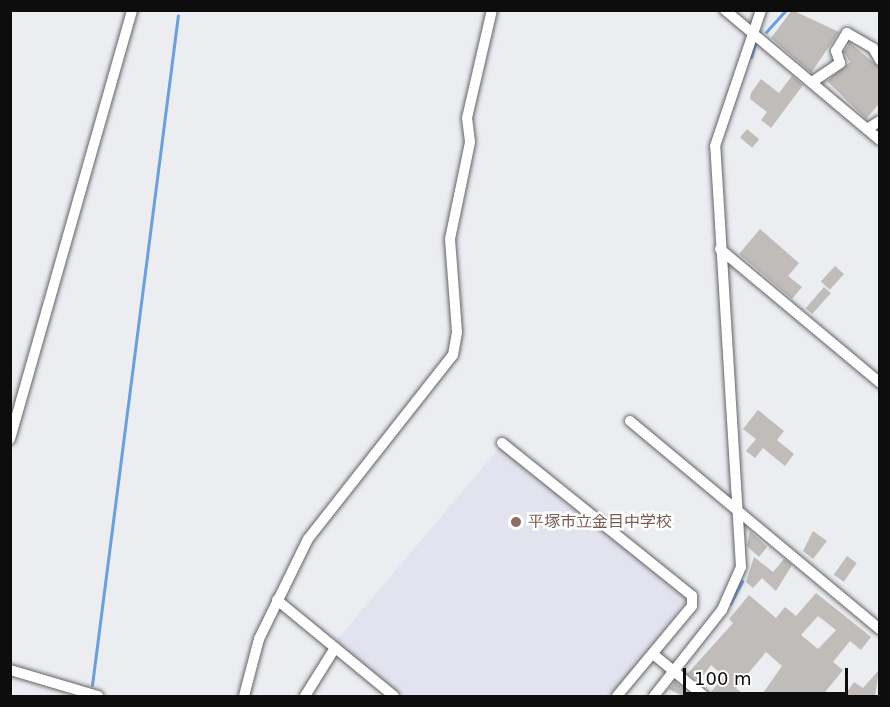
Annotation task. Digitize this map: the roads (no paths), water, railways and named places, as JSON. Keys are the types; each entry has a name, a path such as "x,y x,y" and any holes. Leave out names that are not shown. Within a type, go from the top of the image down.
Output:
{"street":[{"path":"10,439 132,10"},
{"path":"244,696 277,600 308,538 453,355 457,332 450,240 470,141 467,118 492,10"},
{"path":"725,10 879,140"},
{"path":"654,696 735,591 741,567 720,249 717,133 755,35 762,10"},
{"path":"812,82 840,63 836,51 847,33 873,48 879,60"},
{"path":"867,129 879,121"},
{"path":"720,249 879,383"},
{"path":"630,421 879,629"},
{"path":"502,443 692,596 692,606 617,696"},
{"path":"277,600 393,696"},
{"path":"305,696 335,648"},
{"path":"653,654 704,696"},
{"path":"10,670 98,696"}],"waterway":[{"path":"766,32 786,10"},
{"path":"92,685 178,15"},
{"path":"751,57 755,44"},
{"path":"730,604 742,581"}],"place":[{"name":"平塚市立金目中学校","path":"516,522"}]}
